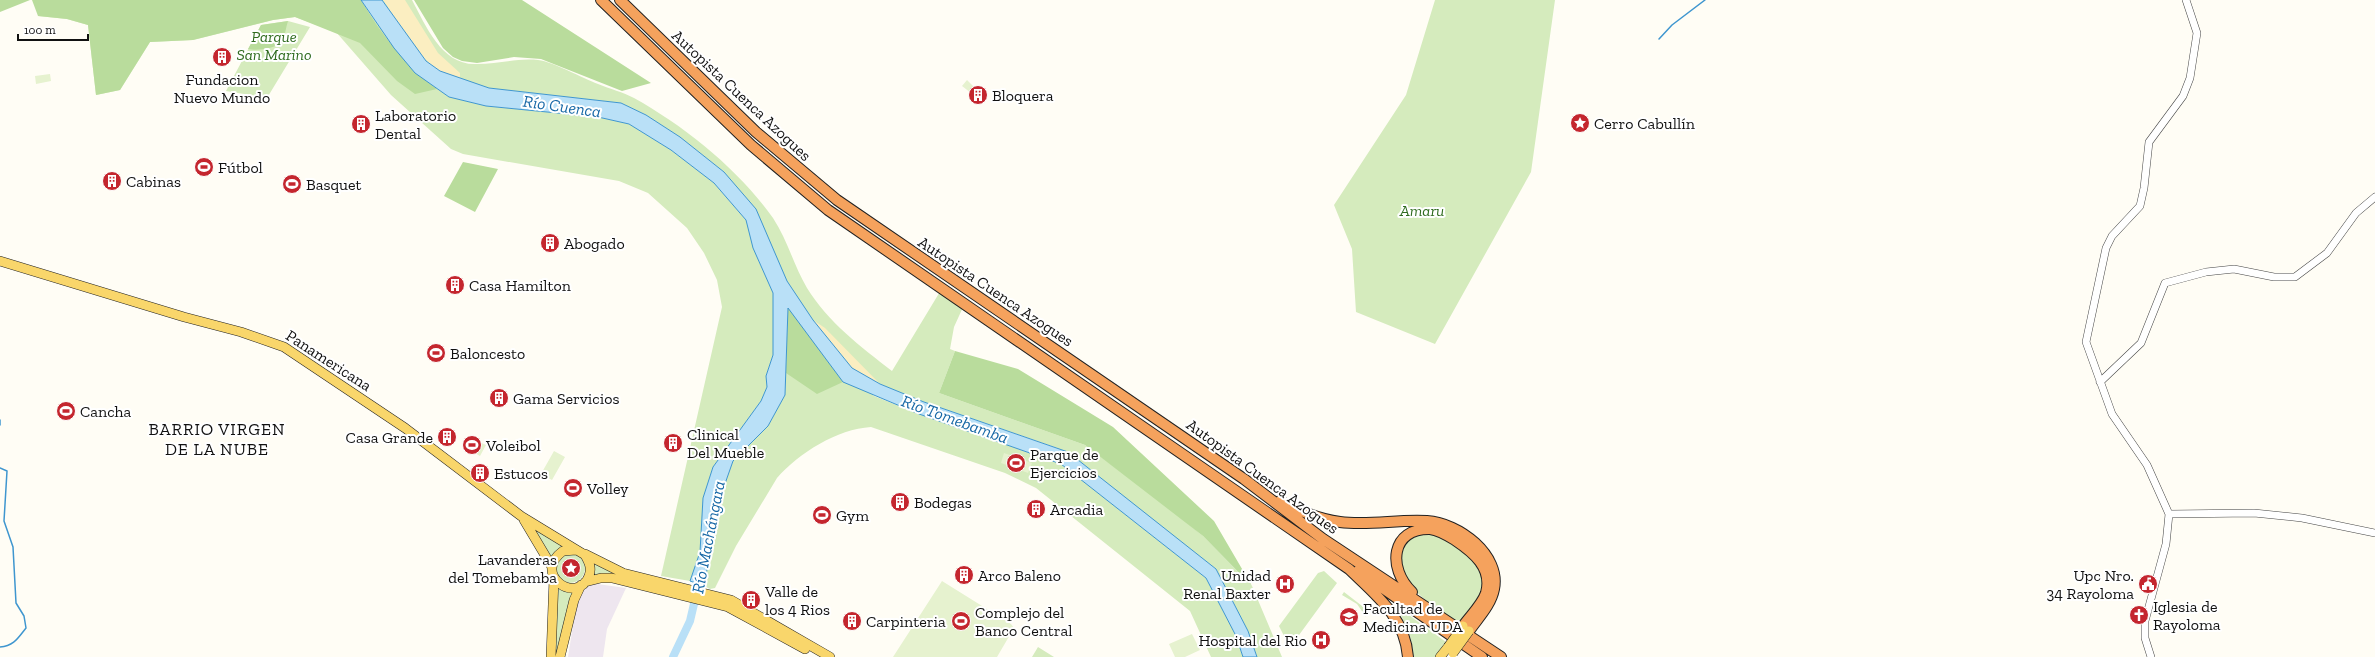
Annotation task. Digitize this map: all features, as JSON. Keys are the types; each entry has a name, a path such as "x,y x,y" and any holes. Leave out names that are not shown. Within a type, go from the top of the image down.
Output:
{"highway":[{"name":"Autopista Cuenca Azogues","path":"601,0 755,148 828,210 1349,569"},
{"name":"Autopista Cuenca Azogues","path":"620,0 756,132 831,195 879,230 1251,484 1298,521 1429,609"},
{"path":"1251,484 1292,507 1322,519 1360,523 1428,521 1447,526 1464,536 1479,547 1489,559 1495,578 1491,600 1466,628"},
{"path":"1466,628 1485,594 1487,581 1486,571 1478,558 1465,547 1445,534 1430,529 1418,531 1407,537 1398,548 1395,560 1397,571 1403,584 1429,609 1501,657"},
{"path":"1349,569 1396,617 1404,634 1408,657"},
{"path":"1349,569 1358,571 1482,657"}],"main road":[{"name":"Panamericana","path":"0,261 184,317 241,332 284,347 317,367 404,428 521,516 602,565 682,592"},
{"name":"Panamericana","path":"521,516 534,534 552,567"},
{"path":"551,657 554,578 552,567 557,555 563,551 578,551 588,560 590,571 574,600 560,657"},
{"path":"554,578 564,586 570,588 600,578 612,578 709,597 743,606 830,657"},
{"path":"709,597 819,657"},
{"path":"1440,657 1450,653 1466,628"}],"street":[{"path":"2151,657 2145,638 2145,621 2166,544 2169,514 2147,465 2112,414 2100,382 2086,335 2106,248 2112,236 2140,206 2144,188 2149,142 2183,96 2190,78 2197,33 2186,0"},
{"path":"2100,382 2141,343 2165,283 2206,272 2234,268 2274,277 2295,276 2327,253 2356,213 2375,196"},
{"path":"2169,514 2254,513 2302,518 2375,533"}],"shaded area":[{"path":"590,583 626,588 607,629 603,657 568,657 578,594"}],"green space":[{"path":"0,0 30,0 0,12"},
{"path":"32,0 361,0 394,48 414,70 437,89 415,94 397,81 360,43 295,17 273,20 193,40 150,42 120,90 96,95 88,25 67,19 38,16"},
{"path":"361,0 415,73 449,97 486,106 598,117 629,124 671,150 714,183 746,220 759,262 773,292 773,355 766,376 767,387 761,401 713,467 703,499 700,553 690,581 661,576 722,307 717,280 704,253 687,228 648,193 619,181 463,154 451,149 391,95 336,32 295,17 273,20 193,40 150,42 120,90 96,95 88,25 67,19 38,16"},
{"path":"382,0 412,0 429,32 437,42 454,58 465,63 477,64 523,60 545,61 630,96 673,122 728,167 759,200 778,226 802,280 815,300 835,323 892,371 941,290 964,305 954,327 950,349 955,351 939,393 1085,445 1163,503 1203,536 1252,586 1282,657 1257,657 1248,631 1216,569 1057,448 924,402 880,384 852,368 813,320 787,281 770,245 724,172 680,137 646,115 621,103 489,88 457,78 426,61"},
{"path":"414,0 522,0 651,83 622,91 541,59 514,57 477,63 462,61 453,57 443,48"},
{"name":"Amaru","path":"1435,0 1555,0 1531,172 1435,344 1356,312 1352,249 1334,205 1406,95"},
{"name":"Parque San Marino","path":"288,21 310,27 267,98 226,91 261,25"},
{"path":"288,21 284,37 281,42 266,49 248,49 261,25"},
{"path":"50,74 51,81 36,84 35,76"},
{"path":"195,78 209,78 209,86 195,86"},
{"path":"967,80 975,88 971,93 962,86"},
{"name":"Fútbol","path":"205,161 210,164 204,174 199,171"},
{"path":"463,162 498,169 475,212 444,196"},
{"path":"788,307 874,396 919,414 1061,464 1206,578 1236,636 1243,657 1211,657 1190,611 1036,488 1005,473 871,427 845,432 832,437 807,451 786,469 777,478 736,546 715,588 710,589 704,586 720,498 733,461 768,426 785,395"},
{"path":"788,307 843,382 817,394 786,373"},
{"name":"Baloncesto","path":"436,344 444,348 435,363 428,358"},
{"path":"955,351 1018,369 1113,427 1214,521 1252,586 1203,536 1085,445 939,393"},
{"name":"Voleibol","path":"472,437 478,441 472,452 466,448"},
{"name":"Voleibol","path":"479,442 486,445 480,456 473,452"},
{"path":"554,451 565,457 552,480 541,474"},
{"name":"Parque de Ejercicios","path":"1004,453 1032,463 1028,473 1001,463"},
{"path":"531,524 564,546 550,558"},
{"path":"1433,532 1462,550 1478,566 1483,576 1484,587 1480,598 1458,624 1421,596 1413,588 1402,569 1402,551 1407,542 1416,537"},
{"path":"570,553 576,554 584,562 584,574 576,582 570,583 564,582 556,574 555,568 556,562 564,554"},
{"path":"591,563 621,574 592,577"},
{"path":"1324,571 1337,583 1291,646 1289,646 1279,626 1318,573"},
{"name":"Complejo del Banco Central","path":"942,581 1011,624 1014,628 997,657 893,657"},
{"path":"556,587 573,590 557,657 555,657"},
{"path":"1344,592 1366,609 1364,611 1366,617 1357,604 1342,595"},
{"path":"1395,605 1446,642 1435,657 1413,657 1412,643 1408,630"},
{"path":"1192,634 1200,650 1185,657 1175,657 1169,644"},
{"path":"1038,647 1054,657 1032,657"}],"sand":[{"path":"383,0 405,0 438,53 460,73 460,78 446,74 434,67 424,58 406,36"},
{"path":"813,320 825,328 880,384 865,376 848,371"}],"water":[{"path":"361,0 382,0 426,61 440,71 489,88 621,103 646,115 680,137 724,172 756,209 787,281 813,320 852,368 880,384 924,402 1068,452 1216,569 1248,631 1257,657 1243,657 1236,636 1206,578 1061,464 919,414 843,382 788,308 785,395 768,426 733,461 720,498 704,586 690,581 700,552 703,498 713,467 761,401 767,387 766,376 773,355 773,293 753,248 746,220 714,183 671,150 629,124 598,117 486,106 449,97 415,73 394,48"}],"waterway":[{"path":"1659,39 1672,25 1705,0"},
{"path":"0,420 0,425"},
{"path":"0,468 7,471 4,521 13,547 16,603 24,616 26,628 12,643 0,647"},
{"name":"Río Machángara","path":"673,657 690,621 701,574"}],"place":[{"name":"Fundacion Nuevo Mundo","path":"222,57"},
{"name":"Bloquera","path":"978,95"},
{"name":"Cerro Cabullín","path":"1580,123"},
{"name":"Laboratorio Dental","path":"361,124"},
{"name":"Fútbol","path":"204,167"},
{"name":"Cabinas","path":"112,181"},
{"name":"Basquet","path":"292,184"},
{"name":"Abogado","path":"550,243"},
{"name":"Casa Hamilton","path":"455,285"},
{"name":"Baloncesto","path":"436,353"},
{"name":"Gama Servicios","path":"499,398"},
{"name":"Cancha","path":"66,411"},
{"name":"Casa Grande","path":"447,437"},
{"name":"Clinical Del Mueble","path":"673,443"},
{"name":"Voleibol","path":"472,445"},
{"name":"Parque de Ejercicios","path":"1016,463"},
{"name":"Estucos","path":"480,473"},
{"name":"Volley","path":"573,488"},
{"name":"Bodegas","path":"900,502"},
{"name":"Arcadia","path":"1036,509"},
{"name":"Gym","path":"822,515"},
{"name":"Lavanderas del Tomebamba","path":"571,568"},
{"name":"Arco Baleno","path":"964,575"},
{"name":"Unidad Renal Baxter","path":"1285,584"},
{"name":"Upc Nro. 34 Rayoloma","path":"2148,584"},
{"name":"Valle de los 4 Rios","path":"751,600"},
{"name":"Iglesia de Rayoloma","path":"2139,615"},
{"name":"Facultad de Medicina UDA","path":"1349,617"},
{"name":"Carpinteria","path":"852,621"},
{"name":"Complejo del Banco Central","path":"961,621"},
{"name":"Hospital del Rio","path":"1321,640"}],"district":[{"name":"BARRIO VIRGEN DE LA NUBE","path":"217,439"}],"water label":[{"name":"Río Cuenca","path":"562,106"},
{"name":"Río Tomebamba","path":"955,419"}]}
